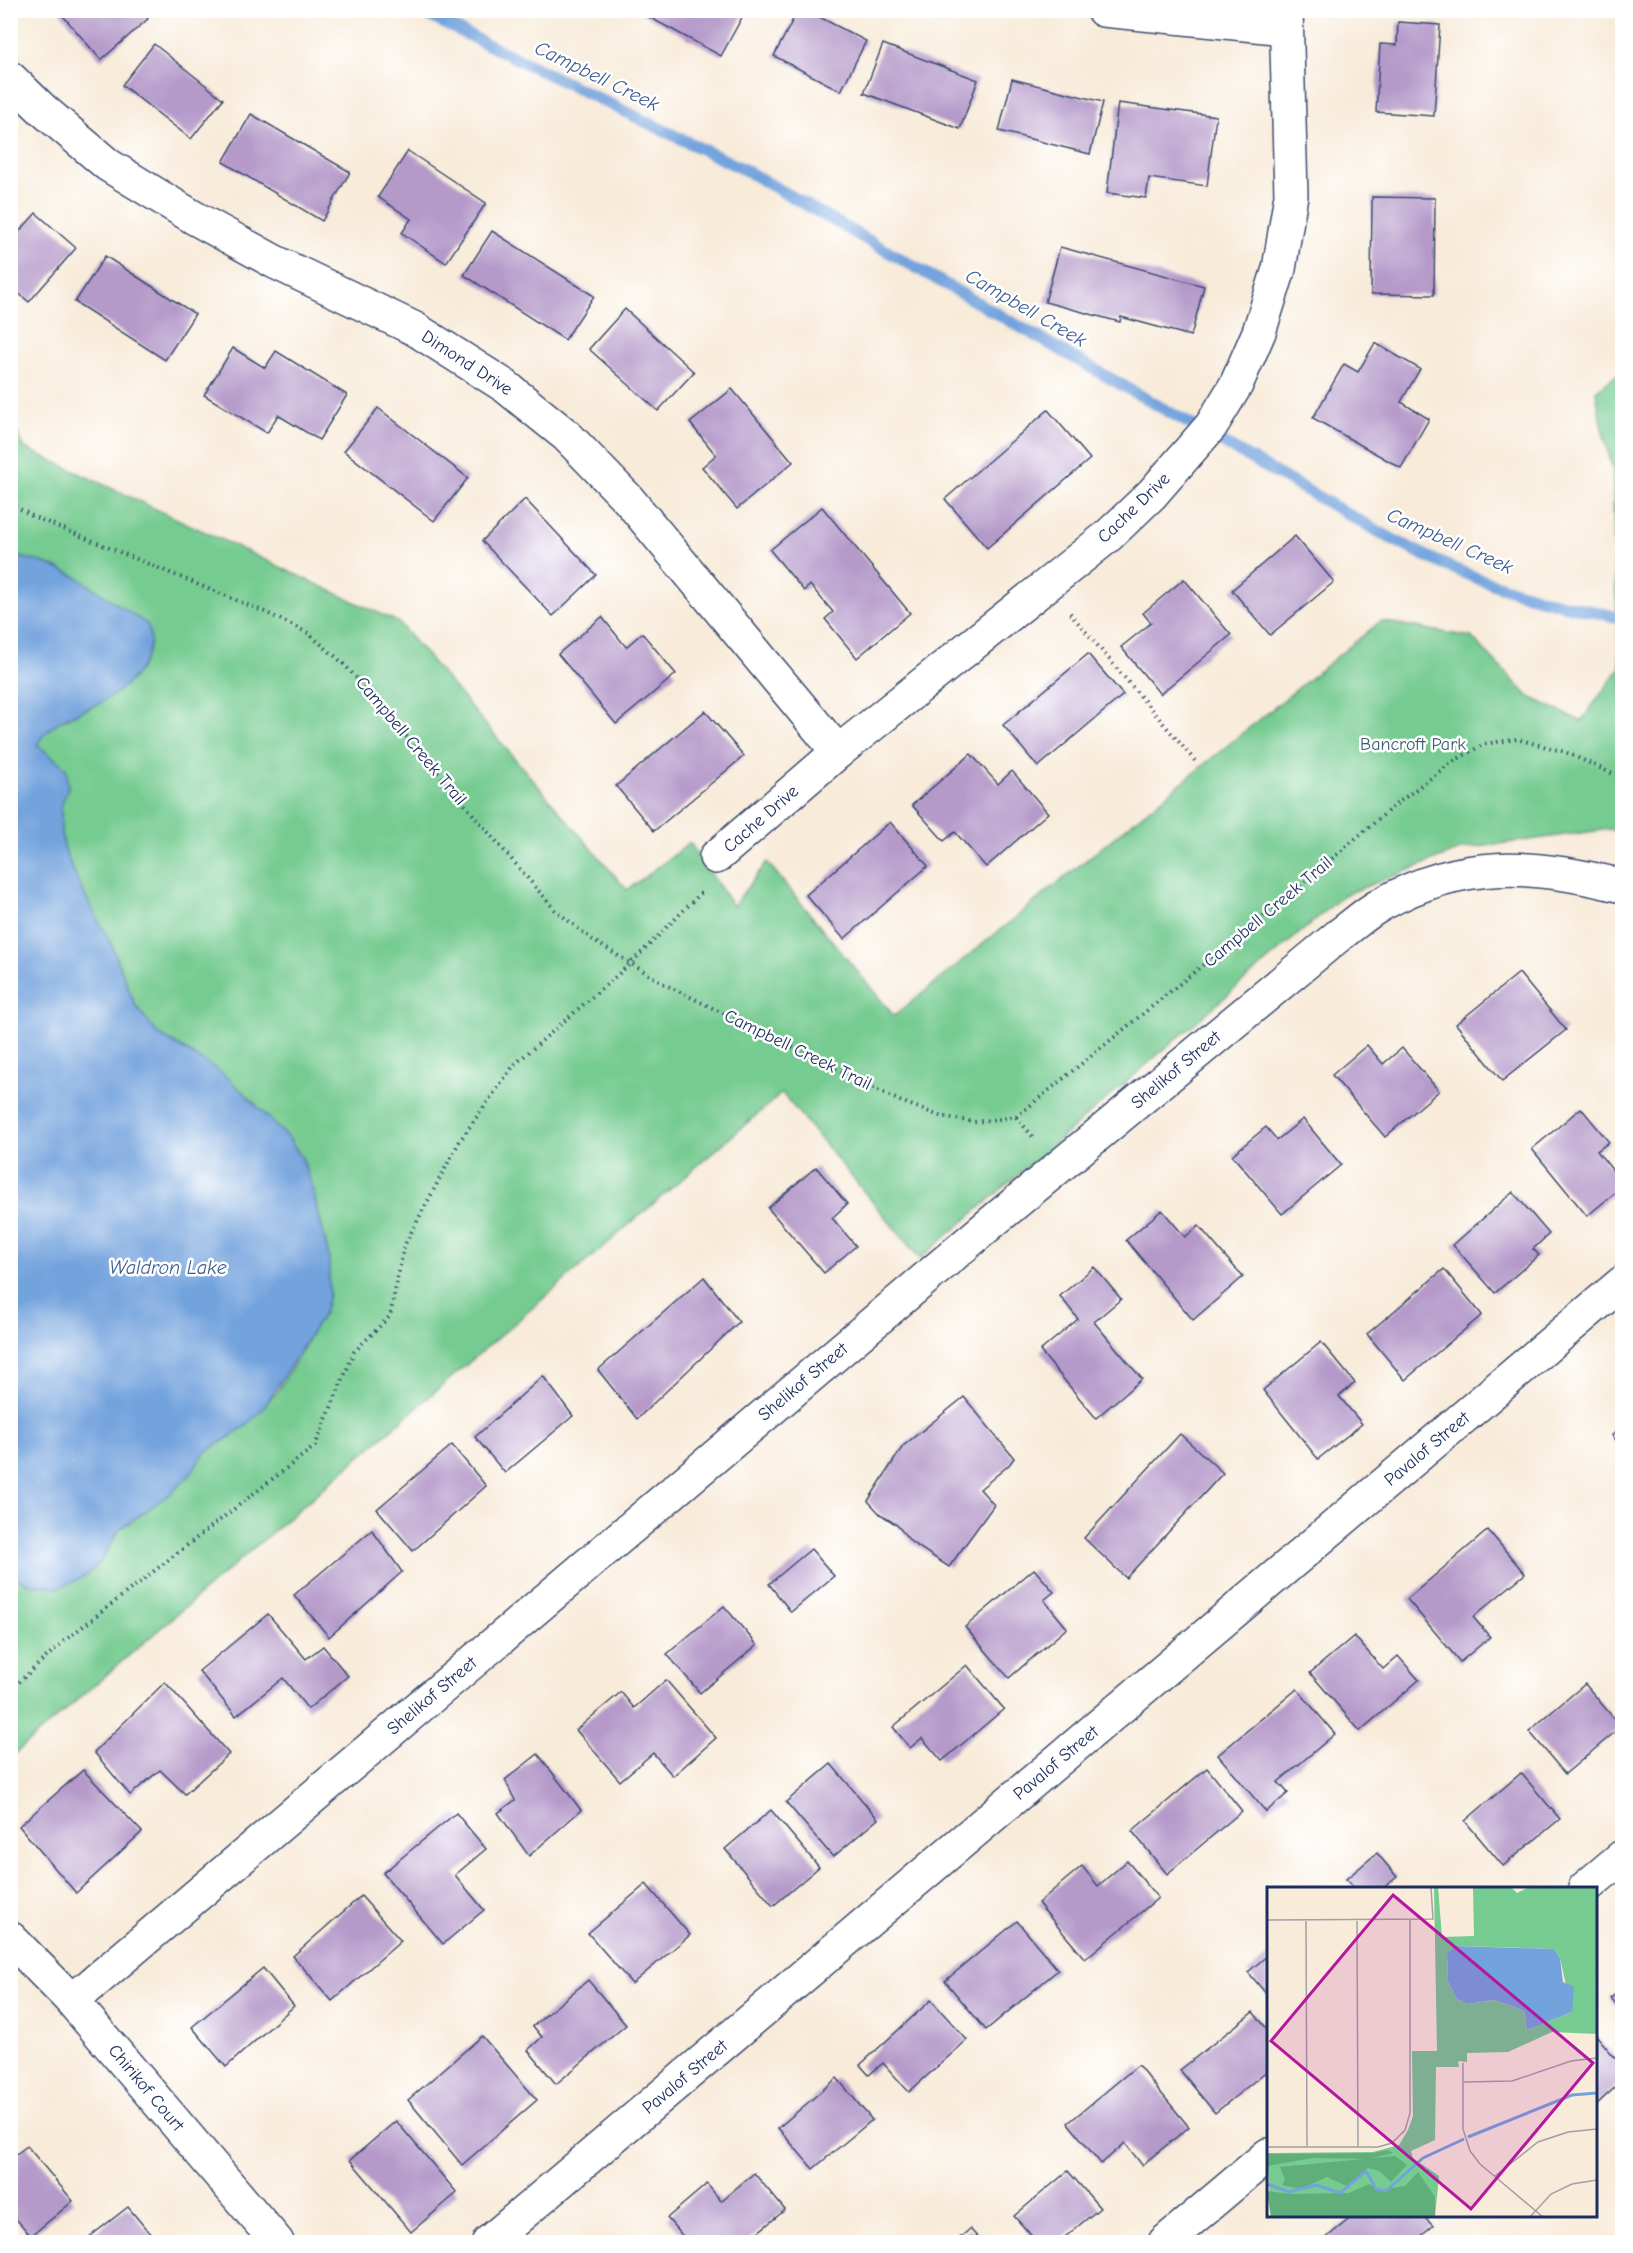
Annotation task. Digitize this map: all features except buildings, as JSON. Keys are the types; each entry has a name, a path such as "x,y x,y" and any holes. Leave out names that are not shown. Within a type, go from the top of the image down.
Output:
{"street":[{"path":"1102,10 1286,19"},
{"name":"Cache Drive","path":"716,857 838,752 1108,536 1152,494 1211,426 1236,385 1259,332 1279,269 1291,195 1286,19"},
{"name":"Dimond Drive","path":"10,78 108,165 193,217 275,262 415,329 505,386 567,436 628,499 838,752"},
{"name":"Shelikof Street","path":"72,2001 973,1238 1338,936 1382,904 1431,882 1479,870 1525,869 1582,875 1623,886"},
{"name":"Pavalof Street","path":"489,2242 1623,1283"},
{"path":"1586,1887 1623,1857"},
{"name":"Chirikof Court","path":"10,1938 72,2001 277,2242"},
{"path":"1165,2242 1267,2157"}],"path":[{"name":"Campbell Creek Trail","path":"10,503 32,516 265,612 308,633 345,665 555,910 594,941 668,986 900,1101 940,1116 974,1122 1016,1117 1282,901 1395,805 1452,762 1476,748 1484,744 1517,739 1565,752 1623,778"},
{"path":"1046,585 1195,761"},
{"path":"10,1690 64,1641 315,1446 354,1352 390,1316 404,1246 459,1142 514,1065 630,964 704,889 716,857"}],"green space":[{"name":"Bancroft Park","path":"1622,371 1622,836 1610,829 1463,849 1344,895 920,1259 782,1093 11,1757 11,1576 30,1584 99,1564 119,1530 171,1493 189,1476 205,1452 230,1437 276,1393 324,1313 329,1294 329,1258 312,1187 302,1158 289,1139 243,1092 183,1048 158,1034 135,1005 111,944 67,857 61,834 61,806 68,787 66,768 37,745 43,734 54,724 100,703 134,677 147,625 75,576 45,563 11,555 10,419 25,448 398,622 627,890 690,843 733,906 767,862 894,1016 1381,621 1471,637 1529,697 1581,721 1620,668 1614,560 1613,471 1601,424 1596,391"}],"water":[{"name":"Waldron Lake","path":"11,555 45,563 75,576 148,625 150,641 148,653 131,680 106,700 56,724 37,745 66,768 68,787 61,806 61,834 67,857 111,944 135,1005 158,1034 218,1070 243,1092 289,1139 302,1158 312,1187 329,1258 329,1294 324,1313 263,1409 246,1426 205,1452 189,1476 171,1493 119,1530 99,1564 84,1577 58,1588 30,1584 10,1576"}],"waterway":[{"name":"Campbell Creek","path":"417,10 745,170 1415,551 1497,586 1560,604 1622,618"}]}
